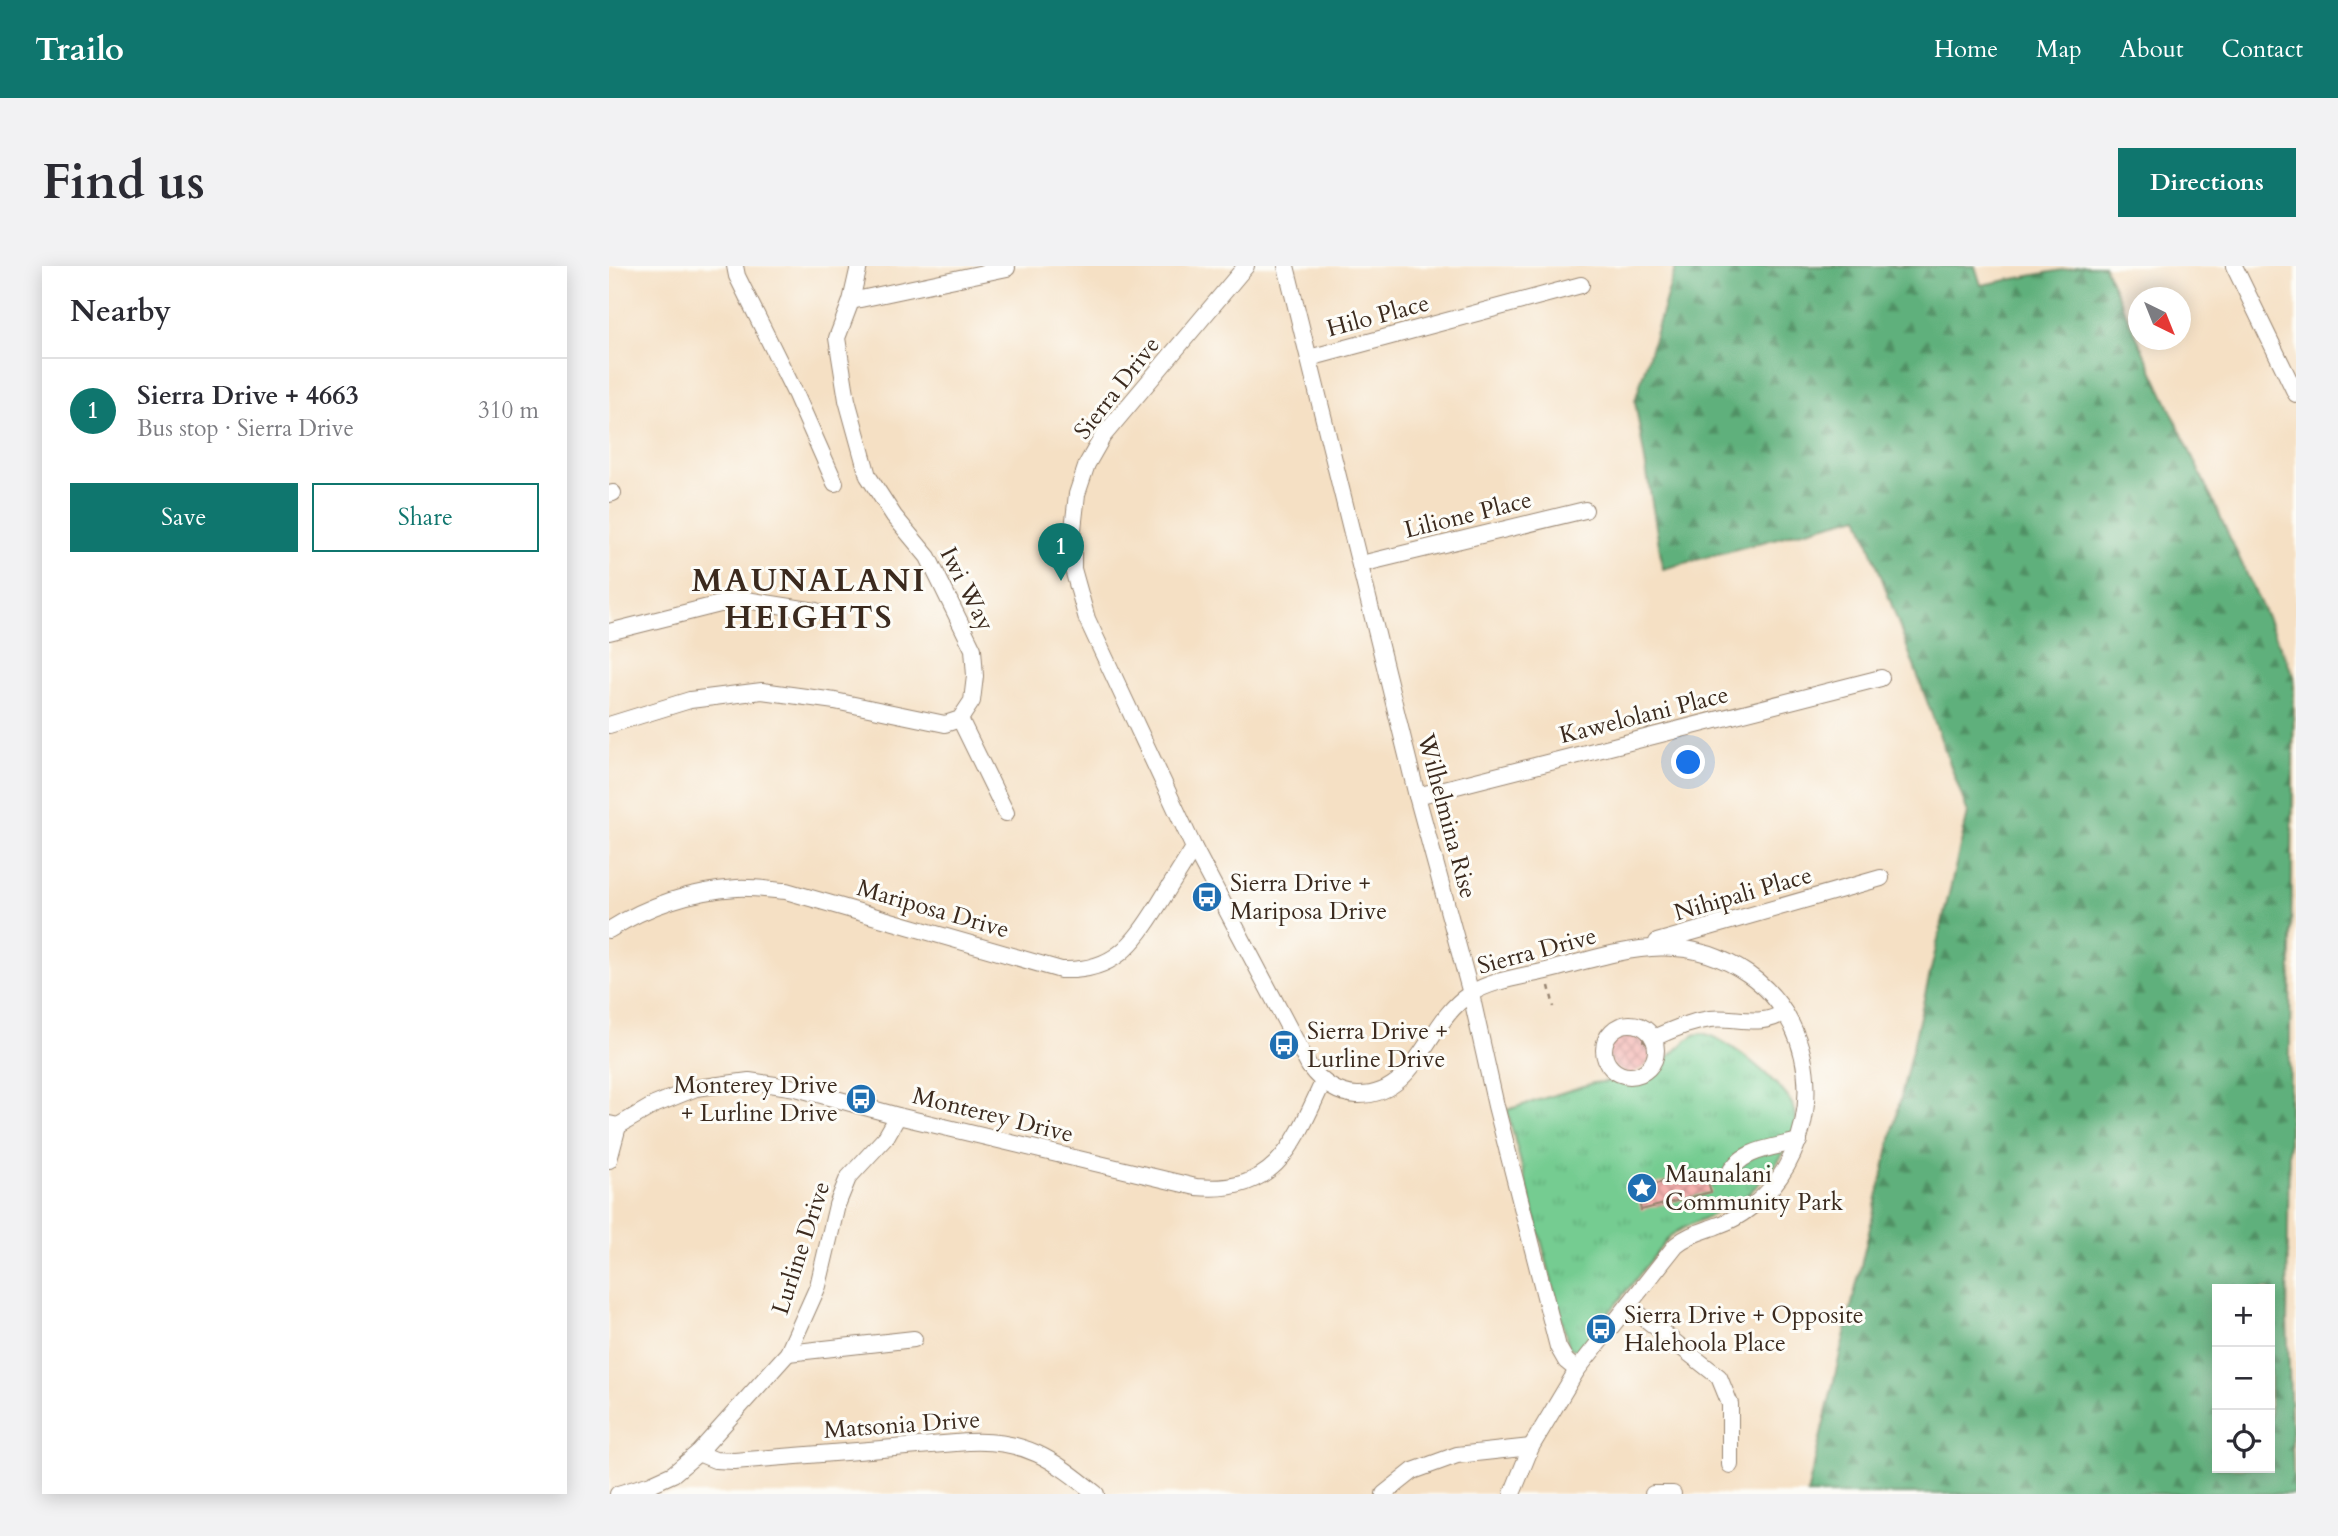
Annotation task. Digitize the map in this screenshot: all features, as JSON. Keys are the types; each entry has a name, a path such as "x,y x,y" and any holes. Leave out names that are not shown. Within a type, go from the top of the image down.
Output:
{"street":[{"path":"735,266 835,482"},
{"name":"Iwi Way","path":"859,266 851,301 837,338 847,400 868,475 894,516 928,557 973,649 975,676 972,701 960,719"},
{"name":"Sierra Drive","path":"1246,266 1103,436 1087,464 1077,494 1073,529 1073,569 1087,619 1194,848 1309,1066 1323,1082 1342,1092 1353,1095 1374,1093 1393,1086 1408,1072 1451,1010 1471,994 1490,985 1653,946 1671,946 1706,953 1752,977 1766,989 1784,1012 1795,1032 1806,1066 1807,1101 1798,1141 1787,1167 1765,1194 1738,1216 1681,1240 1577,1370 1531,1447 1512,1494"},
{"name":"Wilhelmina Rise","path":"1286,266 1417,796 1471,994 1496,1105 1558,1347 1566,1361 1577,1370"},
{"path":"2234,266 2296,394"},
{"path":"851,301 1007,268"},
{"name":"Hilo Place","path":"1309,358 1581,285"},
{"name":"Lilione Place","path":"1361,564 1585,510"},
{"path":"609,632 740,599 815,611"},
{"name":"Kawelolani Place","path":"1417,796 1881,678"},
{"path":"609,725 689,700 762,691 835,701 945,724 960,719 1006,813"},
{"name":"Mariposa Drive","path":"609,930 634,914 695,894 739,888 786,891 1061,970 1087,969 1111,960 1132,944 1194,848"},
{"name":"Nihipali Place","path":"1618,953 1881,878"},
{"path":"1653,1038 1696,1021 1720,1018 1765,1020 1784,1012"},
{"name":"Monterey Drive","path":"613,1125 696,1088 749,1082 796,1088 898,1116 1196,1187 1221,1188 1258,1177 1281,1159 1299,1136 1323,1082"},
{"name":"Lurline Drive","path":"618,1494 651,1485 673,1474 698,1453 788,1353 818,1286 837,1205 848,1178 886,1137 898,1116"},
{"path":"609,1160 613,1125"},
{"path":"1728,1176 1735,1163 1748,1154 1798,1141"},
{"path":"1629,1306 1719,1377 1730,1404 1730,1465"},
{"path":"788,1353 914,1339"},
{"name":"Matsonia Drive","path":"698,1453 715,1460 734,1461 987,1441 1014,1445 1041,1454 1057,1463 1096,1494"},
{"path":"1384,1494 1413,1471 1457,1455 1531,1447"},
{"path":"1653,1494 1672,1494"}],"path":[{"path":"1548,981 1554,1007"}],"green space":[{"path":"1676,266 1975,266 1981,285 2083,266 2104,266 2128,318 2128,350 2143,350 2294,676 2287,1321 2294,1494 1807,1494 1968,813 1859,516 1663,569 1635,401"},
{"name":"Maunalani Community Park","path":"1703,1033 1742,1054 1786,1095 1796,1116 1791,1140 1766,1176 1746,1195 1729,1207 1670,1236 1578,1351 1569,1347 1507,1110 1593,1083 1641,1078 1650,1074 1694,1035"}],"building":[{"path":"1633,1027 1644,1033 1643,1041 1652,1048 1652,1054 1646,1066 1633,1073 1626,1073 1613,1066 1607,1054 1607,1046 1614,1034"},
{"path":"1705,1171 1711,1192 1641,1210 1636,1189"}],"place":[{"name":"Sierra Drive + 4663","path":"1061,581"},
{"name":"Sierra Drive + Mariposa Drive","path":"1207,897"},
{"name":"Sierra Drive + Lurline Drive","path":"1284,1045"},
{"name":"Monterey Drive + Lurline Drive","path":"861,1099"},
{"name":"Maunalani Community Park","path":"1642,1188"},
{"name":"Sierra Drive + Opposite Halehoola Place","path":"1601,1329"}],"district":[{"name":"MAUNALANI HEIGHTS","path":"809,600"}]}
